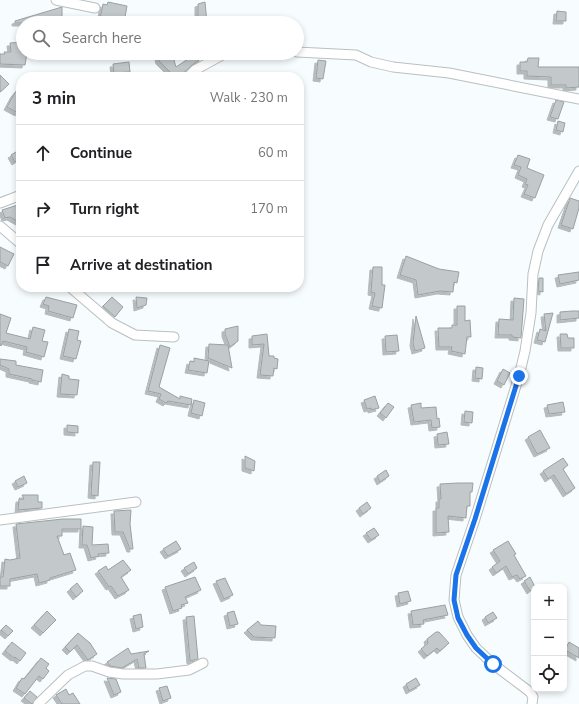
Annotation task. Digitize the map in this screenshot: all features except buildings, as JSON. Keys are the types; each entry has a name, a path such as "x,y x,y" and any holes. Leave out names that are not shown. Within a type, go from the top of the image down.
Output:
{"street":[{"path":"56,0 95,8"},
{"path":"304,52 356,55 371,62 393,67 449,73 579,98"},
{"path":"193,72 213,60"},
{"path":"532,704 533,697 530,692 493,664 476,648 467,635 458,618 454,600 456,575 475,519 519,376 525,351 531,313 533,274 538,251 548,225 579,171"},
{"path":"0,203 16,197"},
{"path":"0,226 16,240"},
{"path":"76,292 112,323 135,335 174,337"},
{"path":"0,520 136,502"},
{"path":"38,704 68,675 85,666 92,666 109,672 123,674 157,674 189,670 202,663"}],"route":[{"path":"493,664 476,648 458,618 454,600 456,575 475,519 519,376"}]}
